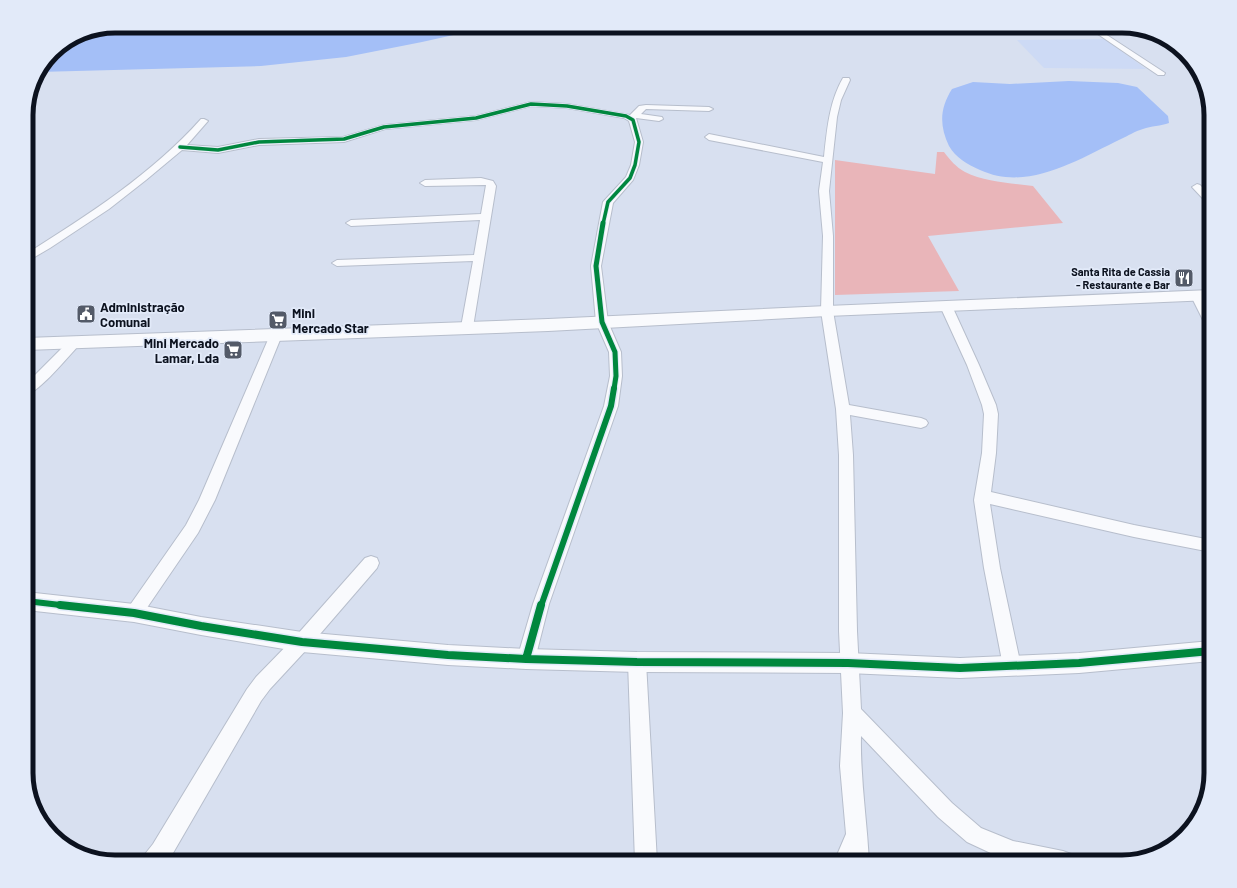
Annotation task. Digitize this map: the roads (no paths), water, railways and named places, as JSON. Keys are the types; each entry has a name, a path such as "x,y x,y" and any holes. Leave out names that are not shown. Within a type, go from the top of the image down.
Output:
{"main road":[{"path":"33,344 602,322 827,311 1204,296"}],"street":[{"path":"1100,33 1161,73"},
{"path":"846,80 837,100 833,118 824,191 828,236 827,311 843,409 847,468 848,663 852,713 850,766 858,855"},
{"path":"180,147 218,150 256,142 344,139 384,127 476,118 531,104 567,106 634,117 659,119"},
{"path":"526,659 544,597 611,406 616,376 615,352 602,322 596,262 608,202 630,178 635,165 639,142 633,120 642,108 646,107 709,109"},
{"path":"33,254 101,210 180,147 204,121"},
{"path":"709,137 828,160"},
{"path":"425,183 481,181 490,183 468,327"},
{"path":"1197,187 1204,194"},
{"path":"351,223 486,217"},
{"path":"337,263 479,258"},
{"path":"946,306 974,365 990,409 989,453 982,496 992,568 1012,666"},
{"path":"134,613 192,529 207,500 276,335"},
{"path":"33,385 75,342"},
{"path":"843,409 921,423"},
{"path":"982,496 1134,531 1204,545"},
{"path":"159,855 254,695 263,683 302,642 371,563"},
{"path":"33,602 134,613 201,626 302,642 448,656 637,662 848,663 960,668 1079,663 1204,653"},
{"path":"637,662 646,855"},
{"path":"852,713 945,810 974,835 1012,852 1027,855"},
{"path":"848,855 857,834"}],"water":[{"path":"462,33 346,57 261,66 45,72 61,53 74,44 89,37 104,34"},
{"path":"1069,81 1118,83 1137,87 1168,116 1169,123 1137,131 1070,164 1052,171 1016,177 998,176 980,170 962,160 949,146 942,124 942,117 945,103 952,89 973,82 1010,84"}],"place":[{"name":"Santa Rita de Cassia - Restaurante e Bar","path":"1184,278"},
{"name":"Administração Comunal","path":"86,314"},
{"name":"Mini Mercado Star","path":"278,320"},
{"name":"Mini Mercado Lamar, Lda","path":"233,350"}]}
